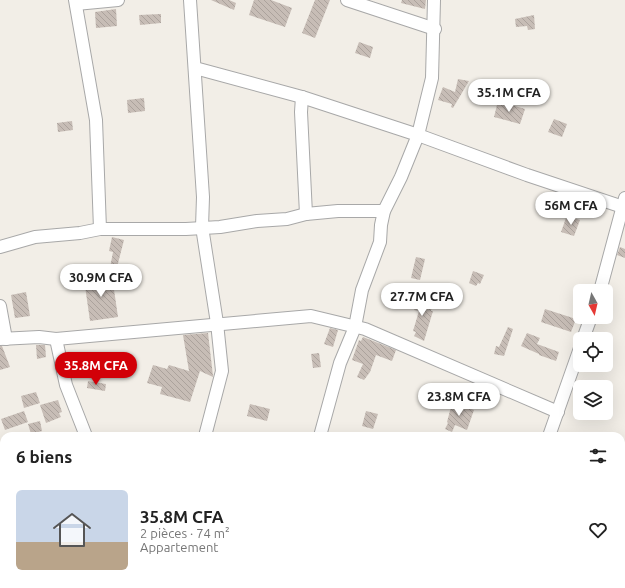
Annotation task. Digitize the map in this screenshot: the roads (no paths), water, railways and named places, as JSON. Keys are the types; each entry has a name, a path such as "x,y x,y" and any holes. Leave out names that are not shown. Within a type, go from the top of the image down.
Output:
{"street":[{"path":"100,229 96,120 76,2 118,0"},
{"path":"190,0 203,197 202,228 218,323 222,371 205,432"},
{"path":"347,0 435,29"},
{"path":"321,432 340,363 355,327 362,290 380,242 384,211 401,177 418,135 432,78 435,29 434,0"},
{"path":"195,68 302,97 418,135 527,175 624,202 602,284"},
{"path":"302,97 301,112 306,214"},
{"path":"0,247 35,237 80,233 100,229 186,229 220,227 257,221 287,219 306,214 356,210 384,211"},
{"path":"0,306 3,339 39,337 56,339 218,323 311,316 365,329 558,412"},
{"path":"56,339 66,385 84,432"},
{"path":"550,432 573,368"}]}
